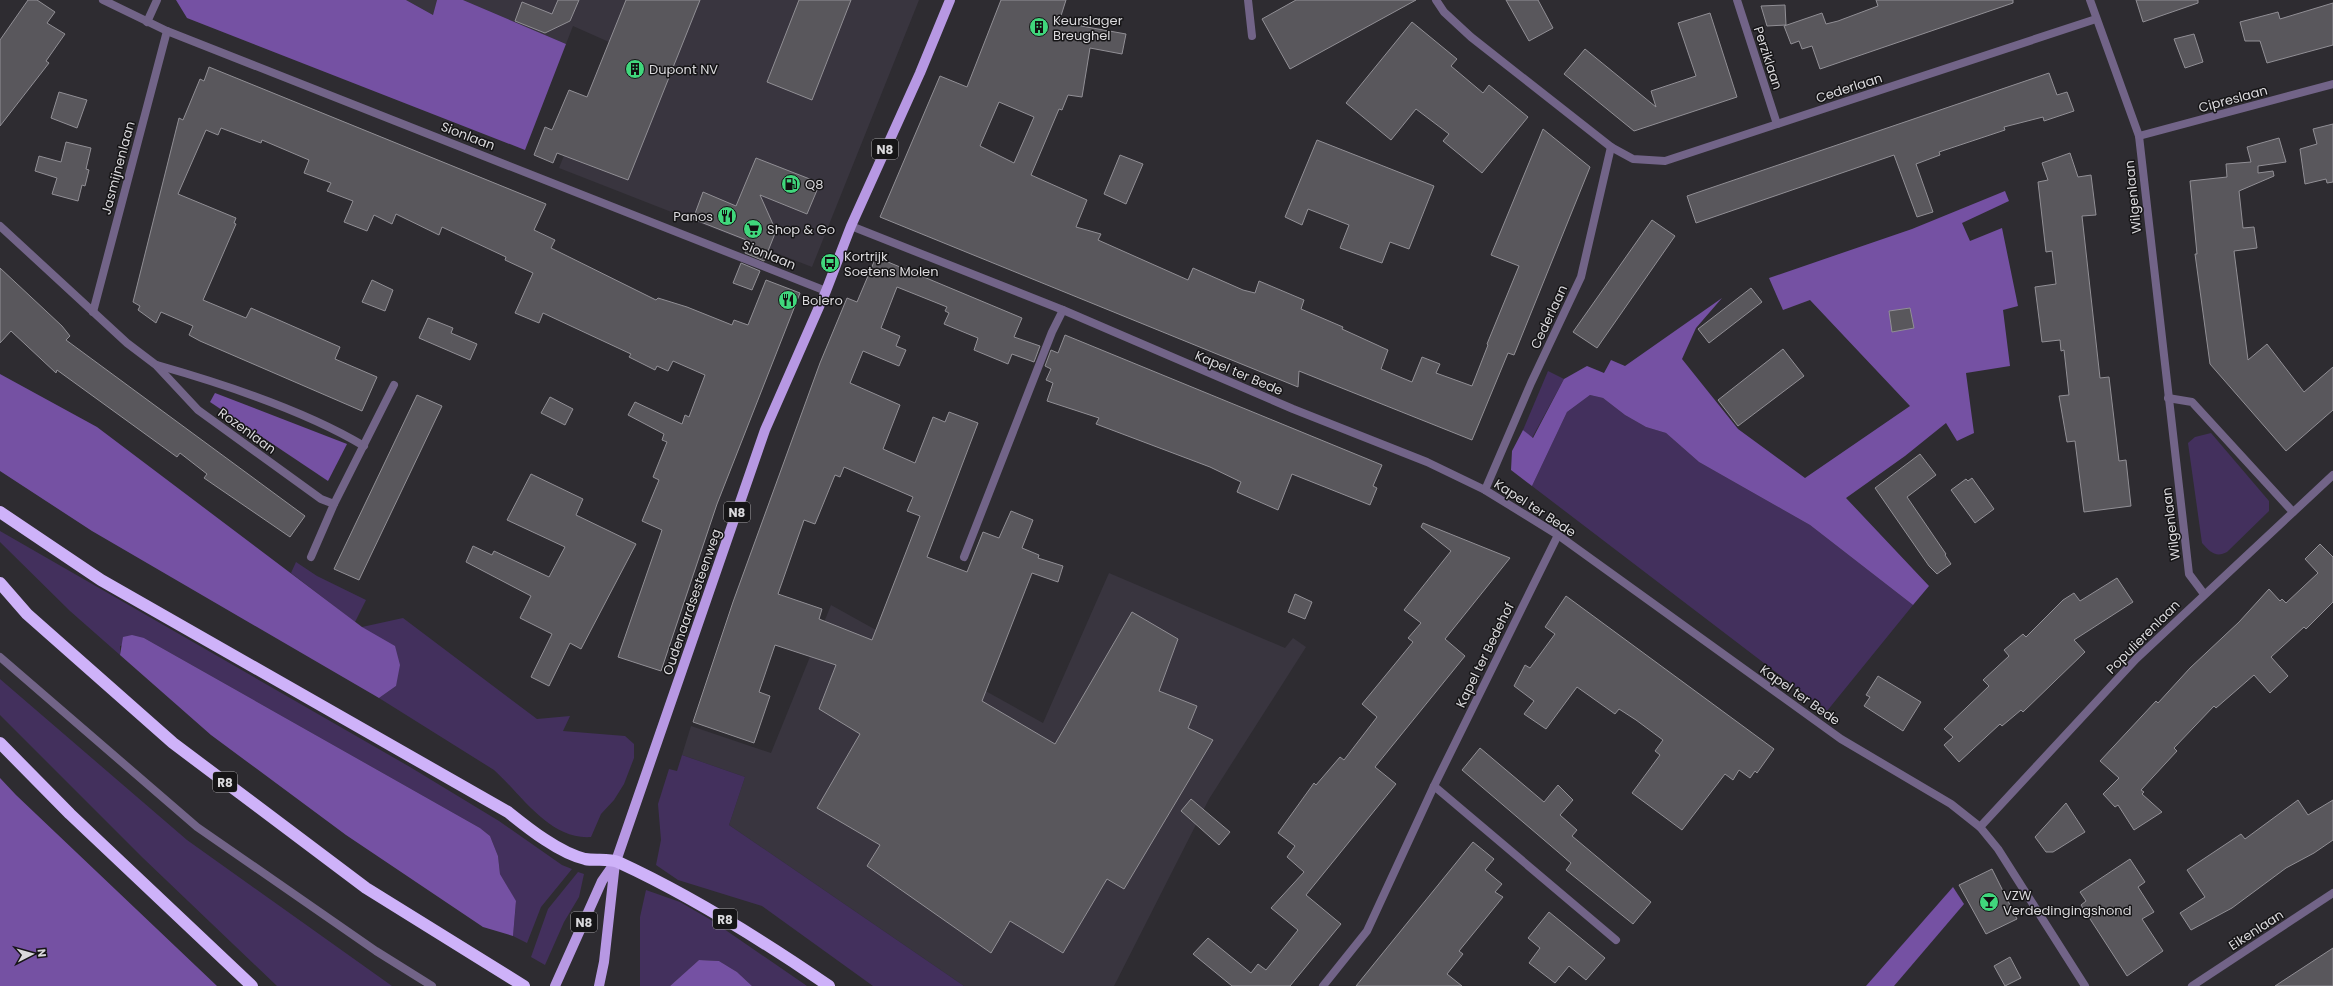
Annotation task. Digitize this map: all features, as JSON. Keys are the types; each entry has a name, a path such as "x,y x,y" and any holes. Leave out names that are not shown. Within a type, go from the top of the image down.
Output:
{"highway":[{"path":"0,512 101,580 508,812 542,839 584,859 616,861"},
{"name":"R8","path":"0,583 27,614 173,743 366,888 524,986"},
{"path":"0,743 70,814 252,986"},
{"name":"R8","path":"616,861 756,937 829,986"}],"main road":[{"name":"Oudenaardsesteenweg","path":"599,986 604,962 616,861 765,430 826,291 851,226 920,73 950,0"},
{"name":"Oudenaardsesteenweg","path":"555,986 602,881 616,861"}],"street":[{"name":"Sionlaan","path":"103,0 167,31 826,291"},
{"path":"147,22 157,0"},
{"path":"1248,0 1252,36"},
{"name":"Cederlaan","path":"1436,0 1444,12 1471,37 1611,148 1633,159 1665,161 2096,19"},
{"name":"Perziklaan","path":"1737,0 1777,124"},
{"name":"Wilgenlaan","path":"2090,0 2138,136 2189,574 2204,594"},
{"name":"Jasmijnenlaan","path":"93,312 167,31"},
{"name":"Cipreslaan","path":"2138,136 2333,84"},
{"name":"Cederlaan","path":"1485,490 1531,383 1581,277 1611,148"},
{"name":"Rozenlaan","path":"0,226 126,343 156,365 198,410 321,499 334,504"},
{"name":"Kapel ter Bede","path":"851,226 1063,310 1293,409 1427,462 1485,490 1558,535 1841,739 1951,804 1980,826 1998,849 2085,986"},
{"path":"964,556 1052,332 1063,310"},
{"name":"Rozenlaan","path":"156,365 210,380 336,430 364,446"},
{"path":"311,557 334,504 394,385"},
{"path":"2168,398 2192,402 2293,512"},
{"name":"Populierenlaan","path":"1980,826 2136,658 2333,475"},
{"name":"Kapel ter Bedehof","path":"1323,986 1367,931 1434,786 1558,535"},
{"path":"0,657 197,827 376,951 432,986"},
{"path":"1434,786 1616,940"},
{"name":"Eikenlaan","path":"2192,986 2333,893"}],"shaded area":[{"path":"176,0 406,0 433,15 437,0 463,0 566,44 525,150 187,18"},
{"path":"406,0 437,0 433,15"},
{"path":"463,0 919,0 812,267 559,168 609,42 573,26 566,44"},
{"path":"2005,191 2009,201 1962,223 1970,241 2002,228 2018,306 2003,310 2010,366 1966,373 1974,433 1957,441 1946,423 1905,456 1846,498 1929,586 1913,605 1810,525 1699,462 1666,433 1646,427 1625,415 1603,398 1590,395 1567,412 1532,486 1511,470 1512,451 1523,430 1533,438 1564,379 1587,366 1604,373 1611,360 1625,366 1722,298 1696,328 1682,359 1738,429 1805,478 1910,406 1810,300 1783,310 1769,278 1912,229"},
{"path":"1548,371 1564,379 1532,438 1523,430"},
{"path":"0,374 97,427 362,627 395,646 400,665 396,686 379,698 92,531 0,471"},
{"path":"215,393 347,444 328,481 210,402"},
{"path":"1590,395 1603,398 1625,415 1646,427 1666,433 1699,462 1810,525 1913,605 1827,711 1532,486 1567,412"},
{"path":"2211,433 2269,501 2269,511 2227,552 2223,554 2213,553 2202,543 2188,443 2195,437"},
{"path":"0,531 410,767 499,821 562,865 572,869 541,907 527,943 513,936 516,902 500,874 498,856 490,836 480,828 144,638 120,646 120,655 70,611 0,542"},
{"path":"296,562 317,576 366,600 355,622 291,573"},
{"path":"1109,573 1285,648 1293,638 1306,647 1209,799 1114,986 964,986 729,825 745,777 682,755 691,726 771,753 831,605 1043,723"},
{"path":"403,618 537,719 570,716 563,731 625,736 634,744 634,758 624,784 614,800 601,814 591,837 576,836 549,824 537,814 494,770 379,698 396,686 362,627"},
{"path":"132,635 144,638 480,828 490,836 498,856 500,874 516,901 513,936 483,927 346,835 211,735 120,655 123,637"},
{"path":"0,679 187,840 392,986 277,986 143,858 0,715"},
{"path":"682,755 745,777 729,825 964,986 873,986 762,906 678,880 656,865 661,840 658,804 669,769 677,771"},
{"path":"0,778 16,795 217,986 0,986"},
{"path":"578,872 584,874 579,897 564,922 545,965 531,957 548,909"},
{"path":"1953,887 1964,904 1894,986 1866,986"},
{"path":"646,890 680,902 711,920 807,986 752,986 737,972 719,961 699,960 670,986 640,986 640,917"},
{"path":"699,960 719,961 737,972 752,986 670,986"}],"building":[{"path":"28,0 37,0 55,12 47,23 65,34 46,61 49,63 0,126 0,40"},
{"path":"558,0 579,0 570,21 545,33 515,21 522,2 552,14"},
{"name":"Dupont NV","path":"626,0 700,0 628,180 557,153 553,163 534,155 545,127 552,130 569,90 587,97"},
{"path":"799,0 851,0 812,100 767,82"},
{"path":"1001,0 1066,0 1059,22 1126,34 1122,54 1090,48 1082,97 1068,95 1062,110 1059,109 1031,175 1087,200 1076,227 1101,234 1098,240 1188,280 1193,268 1243,290 1255,293 1259,281 1304,300 1301,309 1343,327 1342,329 1388,350 1381,369 1412,382 1422,357 1440,364 1436,373 1472,386 1488,345 1487,344 1519,266 1491,255 1543,129 1590,167 1514,355 1508,353 1472,440 1299,371 1298,387 880,217 940,76 967,87","holes":["999,102 1034,117 1014,163 980,146"]},
{"path":"1296,0 1416,0 1290,69 1262,19"},
{"path":"1506,0 1538,0 1553,28 1529,41"},
{"path":"1876,0 2013,0 2013,3 1820,69 1812,46 1802,49 1799,41 1791,44 1784,26 1822,13 1826,24 1838,21 1878,6"},
{"path":"2136,0 2198,0 2198,3 2143,22"},
{"path":"2333,3 2333,45 2267,63 2260,41 2245,41 2240,22 2278,12 2280,19"},
{"path":"1785,5 1786,25 1767,26 1761,6"},
{"path":"1710,13 1737,97 1634,131 1564,74 1585,49 1656,107 1651,91 1696,76 1678,23"},
{"path":"1412,22 1457,59 1451,66 1483,93 1489,85 1528,117 1482,173 1443,141 1449,134 1416,109 1391,140 1346,103"},
{"path":"2194,34 2203,62 2185,68 2174,39"},
{"path":"209,67 546,204 534,230 555,240 551,248 656,300 658,298 687,307 732,325 734,320 748,325 766,280 800,293 717,504 661,671 618,657 662,530 642,521 659,480 653,477 667,442 662,440 664,434 628,415 635,402 682,424 685,415 689,417 705,375 673,361 668,371 657,366 655,370 629,357 631,354 543,313 539,323 515,313 533,273 505,260 506,257 442,227 439,235 396,214 392,224 374,215 367,231 344,222 353,201 327,191 331,183 304,173 309,160 262,140 261,143 221,128 218,135 206,130 178,194 236,218 234,223 236,224 203,300 246,318 251,308 340,347 335,359 377,377 362,411 200,341 189,335 193,326 161,312 156,323 138,310 140,306 133,302 179,118 183,120 200,79 204,81"},
{"path":"2049,73 2057,95 2067,92 2074,111 2044,121 2043,117 2004,127 2005,130 1939,152 1940,155 1916,164 1933,212 1917,217 1894,155 1696,223 1687,196"},
{"path":"59,92 87,100 77,128 51,118"},
{"path":"2333,124 2333,182 2327,183 2326,179 2305,184 2300,149 2317,144 2313,129"},
{"path":"2279,138 2286,162 2258,166 2258,173 2273,171 2274,176 2239,191 2243,228 2254,227 2257,248 2234,251 2248,360 2267,344 2304,392 2333,367 2333,410 2286,451 2210,364 2195,254 2197,254 2190,181 2227,177 2226,164 2251,162 2247,147"},
{"path":"1317,140 1434,186 1409,249 1390,242 1382,263 1340,248 1349,225 1308,209 1302,225 1285,217"},
{"path":"66,142 91,148 86,169 89,170 85,186 82,185 78,201 52,194 57,178 35,171 39,156 61,162"},
{"path":"2070,153 2078,177 2091,175 2096,215 2082,216 2100,378 2109,377 2119,461 2126,460 2131,506 2084,512 2075,441 2067,442 2059,396 2069,395 2064,350 2061,351 2060,340 2042,342 2035,287 2056,284 2052,251 2046,252 2038,182 2048,180 2042,163"},
{"path":"1120,155 1143,164 1126,204 1104,194"},
{"path":"756,158 820,183 807,214 760,195 776,231 764,261 745,253 749,241 693,219 703,192 736,206"},
{"path":"1652,220 1675,236 1597,348 1573,332"},
{"path":"876,257 1022,318 1014,337 1040,346 1034,362 1012,354 1008,364 974,350 978,338 944,324 949,313 945,311 947,307 897,287 881,328 900,336 896,346 906,350 899,366 863,351 850,383 900,405 883,449 915,463 933,417 945,422 949,412 978,423 927,557 967,572 983,532 999,538 1011,511 1033,520 1022,548 1039,555 1038,558 1063,566 1058,582 1032,573 982,701 1055,744 1132,612 1178,639 1159,691 1197,706 1188,728 1213,740 1124,889 1107,879 1063,953 1010,921 991,953 867,866 880,845 817,808 860,734 819,709 836,665 775,645 759,692 770,696 754,743 693,722 733,602 820,363 847,298 857,302","holes":["844,467 913,497 907,511 920,516 872,640 819,619 822,609 778,594 804,520 815,524 835,475 840,477"]},
{"path":"741,263 760,271 752,290 733,283"},
{"path":"0,268 62,326 70,336 66,340 305,516 290,537 204,478 207,474 180,453 177,457 57,370 56,373 11,331 0,343"},
{"path":"372,280 393,290 385,311 362,302"},
{"path":"1751,288 1762,302 1709,343 1698,329"},
{"path":"1910,308 1914,328 1892,332 1889,311"},
{"path":"428,318 453,328 451,333 477,344 470,360 419,338"},
{"path":"1065,335 1382,465 1373,486 1377,488 1370,505 1292,474 1278,510 1237,492 1241,482 1210,467 1096,424 1099,418 1047,401 1053,383 1046,380 1051,369 1045,366 1051,350 1058,353"},
{"path":"1783,349 1804,376 1738,426 1718,400"},
{"path":"417,395 442,406 359,580 334,569"},
{"path":"550,397 573,409 565,425 541,413"},
{"path":"1920,454 1936,475 1907,497 1946,554 1945,555 1951,564 1937,574 1929,566 1875,488"},
{"path":"531,474 583,499 576,515 636,544 581,649 570,643 549,686 531,677 552,634 520,618 531,596 466,562 473,546 492,555 494,551 549,577 565,547 507,520"},
{"path":"1972,478 1994,509 1975,523 1951,490 1966,479 1968,481"},
{"path":"1423,523 1510,558 1445,639 1465,656 1375,767 1396,784 1306,895 1341,924 1290,986 1232,986 1193,954 1208,938 1251,973 1258,964 1266,970 1298,930 1271,908 1304,872 1287,857 1295,846 1278,833 1314,783 1316,785 1340,757 1344,760 1377,717 1362,704 1413,642 1408,638 1421,623 1404,610 1451,551 1421,527"},
{"path":"2320,544 2333,557 2333,602 2306,629 2304,627 2271,657 2288,676 2270,693 2254,675 2216,708 2214,706 2174,748 2177,751 2141,790 2144,792 2142,794 2162,812 2134,830 2118,805 2115,807 2103,794 2119,778 2100,761 2156,701 2158,703 2190,668 2239,622 2269,589 2280,601 2282,599 2286,603 2318,573 2305,559"},
{"path":"2117,578 2133,602 2074,640 2085,652 2023,712 2021,710 2002,726 2000,724 1959,762 1944,745 1953,737 1944,729 1989,686 1983,680 2009,656 2004,650 2023,634 2026,637 2063,600 2074,593 2080,601"},
{"path":"1295,594 1312,602 1305,619 1288,612"},
{"path":"1566,596 1774,749 1757,773 1755,771 1750,778 1739,770 1733,780 1725,774 1682,830 1632,793 1660,755 1655,751 1663,740 1636,720 1619,709 1615,714 1577,687 1546,729 1524,714 1534,701 1514,686 1525,665 1530,668 1555,634 1545,627"},
{"path":"1878,676 1921,702 1903,731 1864,706 1870,697 1866,695"},
{"path":"1480,748 1544,802 1558,785 1573,800 1560,815 1577,830 1572,836 1651,902 1633,924 1566,870 1571,863 1462,770"},
{"path":"1191,799 1230,832 1219,845 1181,811"},
{"path":"2298,800 2308,815 2333,800 2333,840 2314,853 2286,868 2232,908 2191,930 2180,913 2205,897 2187,870 2241,834 2245,839"},
{"path":"2066,803 2085,832 2053,852 2046,852 2035,837"},
{"path":"1473,842 1494,859 1485,870 1502,884 1495,892 1503,897 1459,951 1463,954 1447,974 1462,986 1356,986"},
{"path":"2130,859 2145,882 2138,887 2154,912 2142,919 2163,951 2127,976 2081,905 2086,901 2080,892"},
{"name":"VZW Verdedingingshond","path":"1992,869 2017,919 1986,934 1959,885"},
{"path":"1549,912 1605,958 1586,980 1569,966 1555,983 1529,963 1540,948 1528,938"},
{"path":"2333,948 2333,986 2275,986"},
{"path":"2010,957 2021,978 2005,986 1994,966"}],"place":[{"name":"Keurslager Breughel","path":"1039,27"},
{"name":"Dupont NV","path":"635,69"},
{"name":"Q8","path":"791,184"},
{"name":"Panos","path":"727,216"},
{"name":"Shop & Go","path":"753,229"},
{"name":"Kortrijk Soetens Molen","path":"830,263"},
{"name":"Bolero","path":"788,300"},
{"name":"VZW Verdedingingshond","path":"1989,902"}]}
